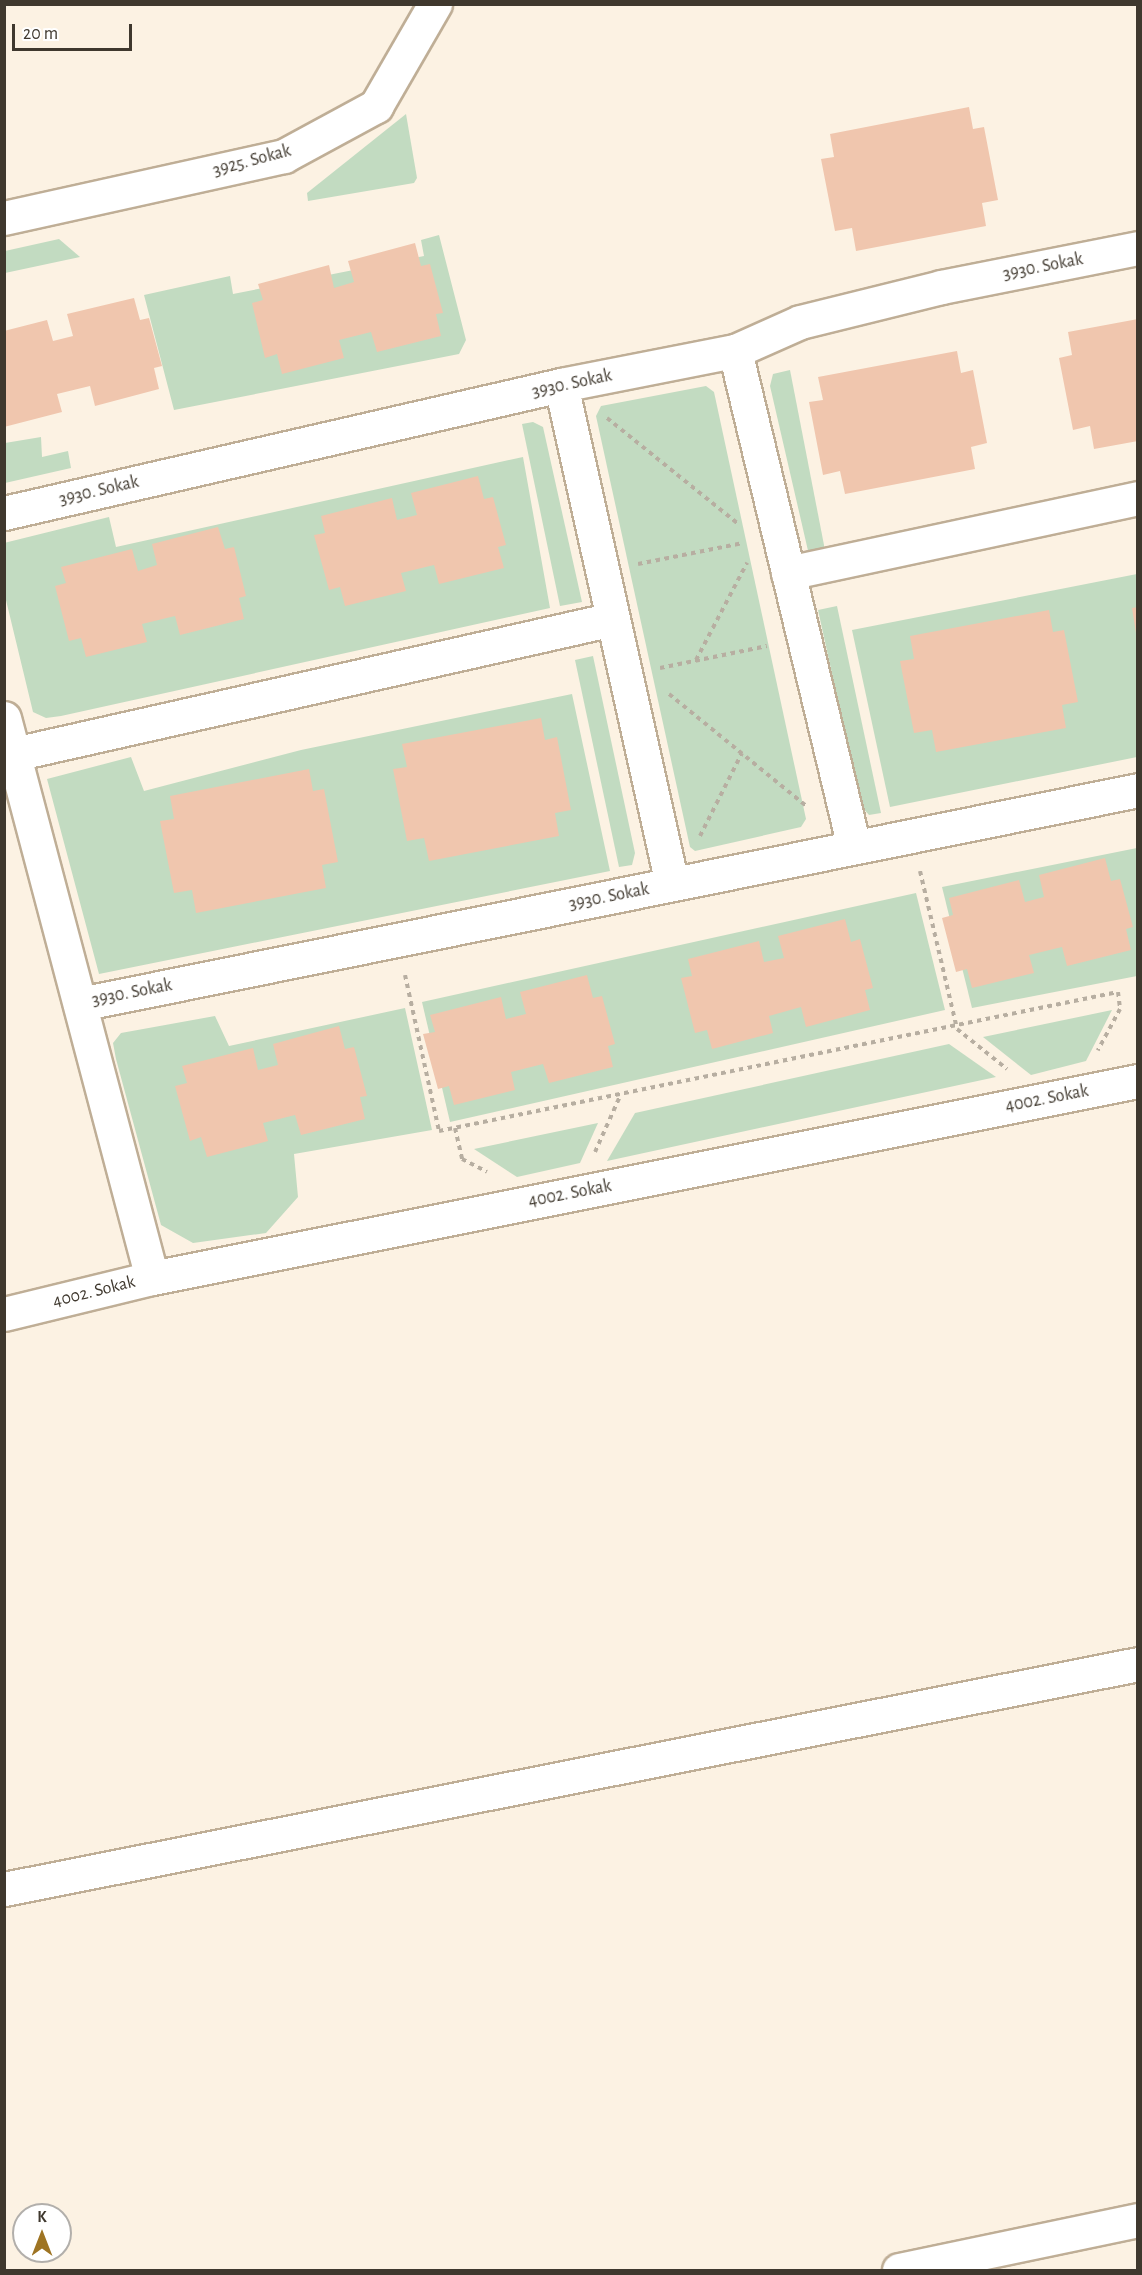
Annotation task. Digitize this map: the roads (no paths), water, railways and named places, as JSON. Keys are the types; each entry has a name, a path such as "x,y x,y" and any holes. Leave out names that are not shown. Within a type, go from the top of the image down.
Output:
{"street":[{"name":"3925. Sokak","path":"4,218 284,156 376,106 435,4"},
{"name":"3930. Sokak","path":"4,513 561,385 735,351 811,320 941,287 1137,248"},
{"path":"735,351 854,847"},
{"path":"561,385 672,884"},
{"path":"789,573 1137,498"},
{"path":"14,754 613,619"},
{"path":"4,718 152,1278"},
{"name":"3930. Sokak","path":"80,1004 1137,790"},
{"name":"4002. Sokak","path":"4,1314 152,1278 1137,1081"},
{"path":"4,1889 1137,1664"},
{"path":"899,2271 1137,2220"}]}
